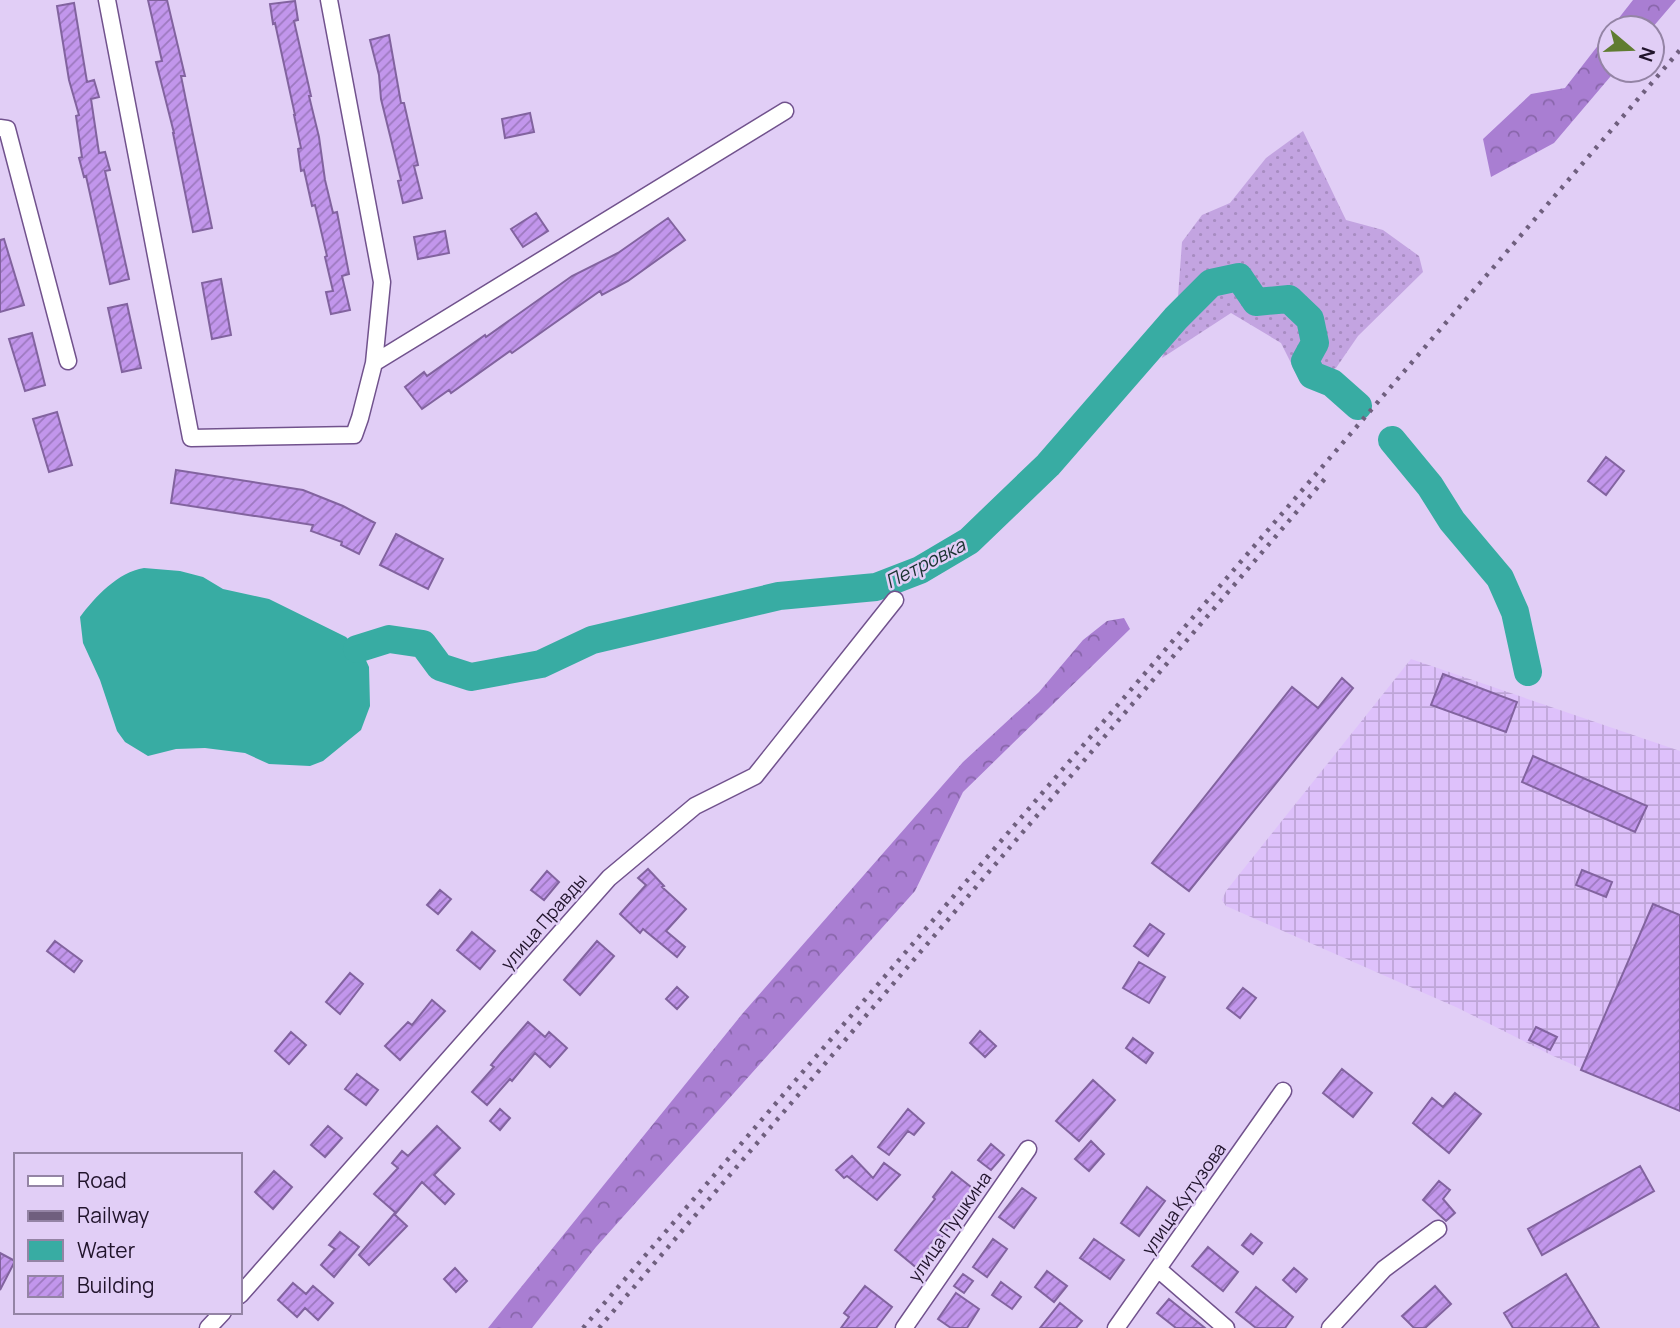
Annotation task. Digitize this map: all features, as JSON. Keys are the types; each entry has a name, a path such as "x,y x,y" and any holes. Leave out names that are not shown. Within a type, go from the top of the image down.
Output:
{"street":[{"path":"107,0 191,438 354,435 360,418 374,363 382,282 330,0"},
{"path":"374,363 785,111"},
{"path":"0,128 7,129 68,361"},
{"name":"улица Правды","path":"242,1293 609,878 695,806 755,776 895,600"},
{"name":"улица Кутузова","path":"1116,1328 1283,1091"},
{"name":"улица Пушкина","path":"904,1328 1028,1149"},
{"path":"1330,1328 1384,1269 1438,1229"},
{"path":"1158,1269 1226,1328"},
{"path":"208,1328 221,1314"}],"shaded area":[{"path":"1303,131 1346,220 1383,230 1419,256 1423,272 1358,336 1336,368 1300,381 1281,343 1231,313 1162,358 1178,297 1182,242 1202,215 1230,203 1266,158"},
{"path":"1411,659 1680,751 1680,1112 1551,1055 1458,1008 1226,906 1222,900 1226,891"}],"green space":[{"path":"1633,0 1676,0 1664,14 1622,14"},
{"path":"1596,48 1596,84 1604,84 1554,143 1491,177 1483,139 1531,94 1565,88"},
{"path":"1124,618 1130,629 963,792 915,891 596,1247 532,1328 488,1328 743,1013 963,762 1039,692 1083,640 1107,621"}],"water":[{"path":"144,568 180,571 203,577 223,589 269,599 346,637 364,656 369,667 370,706 361,730 323,761 310,766 269,764 245,753 205,748 176,749 148,756 125,742 117,731 100,680 83,643 80,617 116,580 134,570"}],"building":[{"path":"148,0 167,0 185,76 181,76 212,228 193,232 174,133 156,62 162,61"},
{"path":"295,1 298,20 294,21 319,137 325,180 333,213 337,212 349,274 342,276 350,310 331,314 326,292 333,291 325,257 327,256 315,205 312,206 304,170 301,171 298,149 301,148 295,115 270,4"},
{"path":"74,3 87,82 94,80 99,97 91,99 99,153 105,152 110,170 105,171 129,279 110,284 86,176 84,177 79,158 82,157 76,116 79,115 69,80 57,6"},
{"path":"389,35 401,103 404,103 418,165 414,166 422,198 403,203 398,181 401,180 370,40"},
{"path":"530,113 534,132 505,138 502,119"},
{"path":"536,213 548,231 523,247 511,229"},
{"path":"668,218 685,240 628,281 602,295 600,291 512,353 510,351 451,393 449,390 422,409 405,387 424,372 427,376 485,335 486,337 572,276 618,253"},
{"path":"445,231 449,253 418,259 414,237"},
{"path":"4,239 24,305 0,312 0,240"},
{"path":"221,279 231,335 212,339 202,283"},
{"path":"127,304 141,368 122,372 108,308"},
{"path":"32,333 45,385 25,391 9,339"},
{"path":"57,412 72,465 49,472 33,419"},
{"path":"1606,457 1624,471 1606,495 1588,481"},
{"path":"176,470 303,490 343,506 375,523 359,554 341,545 342,542 311,531 313,525 171,503"},
{"path":"396,534 443,559 428,589 380,565"},
{"path":"1443,674 1517,702 1506,732 1431,705"},
{"path":"1342,678 1353,688 1189,891 1152,863 1292,687 1318,708"},
{"path":"1533,756 1647,806 1635,832 1522,782"},
{"path":"648,869 664,886 662,887 686,909 666,931 685,947 677,957 643,929 640,933 620,914 646,885 638,878"},
{"path":"1582,870 1612,882 1606,897 1576,885"},
{"path":"547,871 559,882 544,900 531,890"},
{"path":"440,890 451,899 438,914 427,905"},
{"path":"1653,904 1680,915 1680,1111 1581,1070"},
{"path":"1150,924 1164,934 1148,956 1134,946"},
{"path":"472,932 495,951 480,969 457,950"},
{"path":"55,941 82,961 74,972 47,951"},
{"path":"597,941 614,956 580,995 564,980"},
{"path":"1139,962 1165,977 1149,1003 1123,988"},
{"path":"350,973 363,984 340,1014 326,1002"},
{"path":"677,987 688,997 677,1009 666,999"},
{"path":"1243,988 1256,998 1240,1018 1227,1008"},
{"path":"432,1000 445,1011 400,1060 385,1046 408,1022 412,1025"},
{"path":"528,1022 545,1037 549,1032 567,1048 550,1067 535,1053 487,1105 472,1092"},
{"path":"1536,1027 1557,1037 1550,1050 1529,1040"},
{"path":"980,1031 996,1046 985,1057 970,1043"},
{"path":"291,1032 306,1045 289,1064 275,1051"},
{"path":"1133,1038 1153,1053 1146,1063 1126,1048"},
{"path":"1342,1069 1372,1093 1353,1117 1323,1093"},
{"path":"357,1074 378,1090 366,1105 345,1089"},
{"path":"1093,1080 1115,1100 1079,1141 1056,1121"},
{"path":"1455,1093 1481,1114 1449,1153 1413,1123 1432,1098 1443,1107"},
{"path":"500,1109 510,1118 500,1130 490,1121"},
{"path":"908,1109 924,1123 914,1135 908,1131 889,1155 878,1147"},
{"path":"328,1126 342,1138 325,1157 311,1145"},
{"path":"437,1126 460,1148 434,1175 454,1194 445,1204 422,1182 396,1213 374,1194 398,1168 392,1163 402,1151 408,1156"},
{"path":"1091,1141 1104,1154 1089,1171 1075,1159"},
{"path":"991,1144 1004,1155 991,1170 978,1160"},
{"path":"852,1156 873,1178 884,1163 900,1175 877,1200 836,1170"},
{"path":"1640,1166 1654,1191 1542,1255 1528,1229"},
{"path":"274,1171 292,1187 273,1209 255,1192"},
{"path":"952,1172 976,1191 918,1269 895,1250 935,1199 933,1197"},
{"path":"1439,1181 1450,1190 1443,1199 1455,1213 1446,1221 1423,1200"},
{"path":"1147,1187 1165,1201 1139,1236 1121,1223"},
{"path":"1022,1188 1036,1198 1014,1228 999,1217"},
{"path":"394,1214 407,1226 369,1265 359,1255"},
{"path":"340,1232 359,1247 334,1277 321,1265 335,1249 329,1245"},
{"path":"1251,1234 1262,1243 1253,1254 1242,1245"},
{"path":"993,1239 1007,1249 987,1277 973,1267"},
{"path":"1094,1239 1124,1260 1110,1279 1080,1258"},
{"path":"1208,1247 1238,1272 1223,1291 1192,1266"},
{"path":"0,1253 14,1263 0,1290"},
{"path":"455,1268 467,1281 456,1292 444,1279"},
{"path":"1294,1268 1307,1279 1296,1292 1283,1280"},
{"path":"1047,1271 1067,1286 1054,1302 1035,1287"},
{"path":"963,1274 973,1281 964,1293 954,1286"},
{"path":"1566,1274 1599,1328 1513,1328 1504,1313"},
{"path":"1001,1282 1021,1297 1012,1309 992,1295"},
{"path":"293,1283 306,1294 313,1286 333,1303 318,1320 305,1308 297,1317 278,1300"},
{"path":"865,1286 892,1307 876,1328 841,1328 849,1317 844,1313"},
{"path":"1435,1286 1451,1304 1425,1328 1414,1328 1402,1316"},
{"path":"1256,1287 1293,1317 1285,1328 1256,1328 1236,1312"},
{"path":"956,1293 979,1309 967,1328 951,1328 938,1319"},
{"path":"1169,1299 1205,1328 1176,1328 1157,1313"},
{"path":"1060,1303 1082,1321 1076,1328 1040,1328"}],"waterway":[{"name":"Петровка","path":"357,649 389,639 423,644 440,667 471,677 541,664 592,640 779,596 876,587 920,570 969,541 1048,465 1176,318 1211,283 1239,277 1256,302 1289,299 1310,319 1315,343 1305,361 1312,375 1332,383 1358,406"},
{"name":"Петровка","path":"1392,440 1430,486 1452,521 1500,578 1515,612 1528,672"}],"railway":[{"path":"583,1328 1680,50"},
{"path":"599,1328 1329,474"}]}
